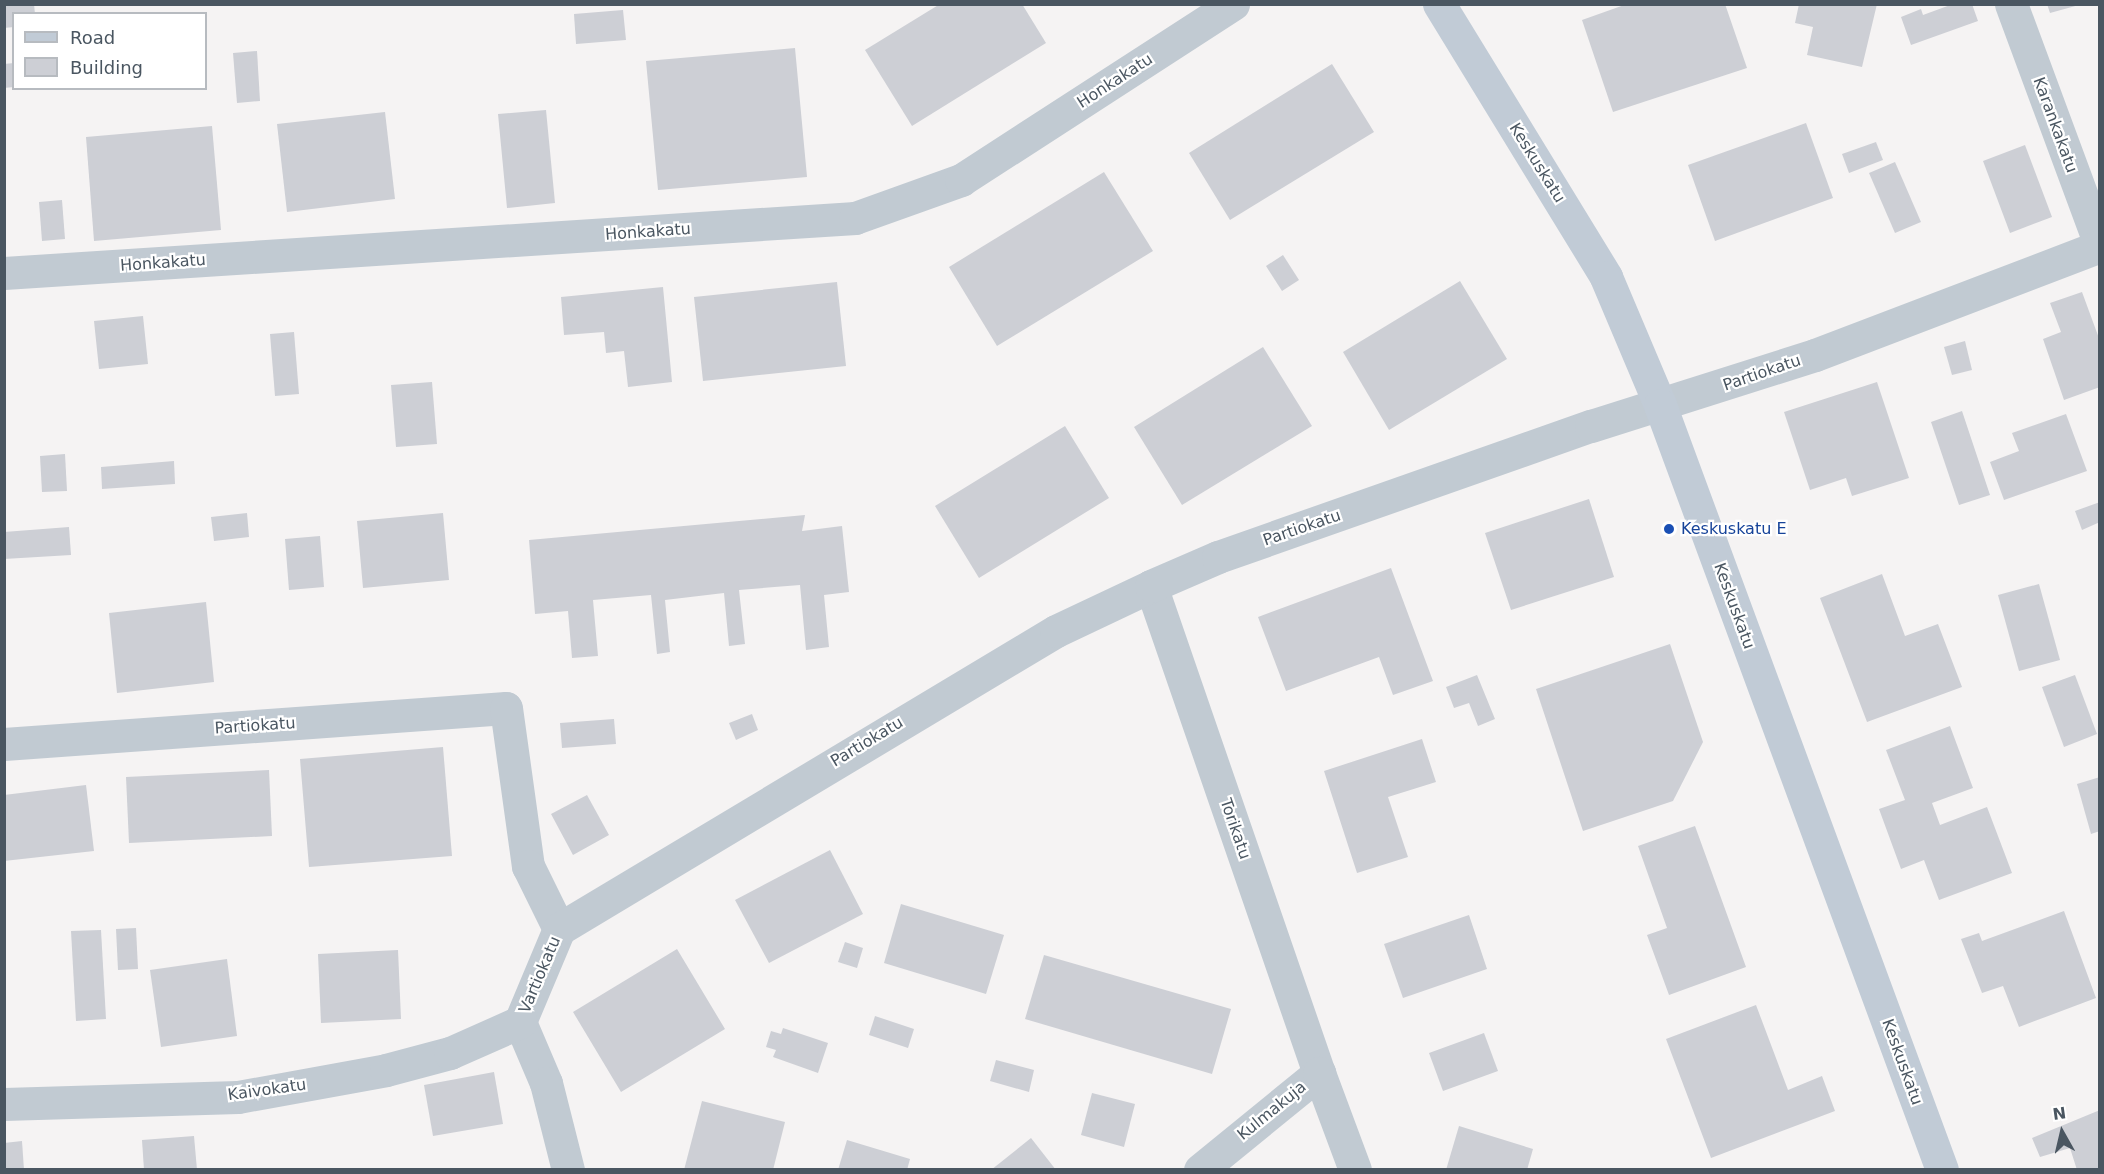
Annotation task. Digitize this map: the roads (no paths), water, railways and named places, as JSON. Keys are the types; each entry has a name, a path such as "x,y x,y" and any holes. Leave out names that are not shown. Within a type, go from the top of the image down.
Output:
{"street":[{"name":"Honkakatu","path":"4,273 855,218 961,180 1233,4"},
{"name":"Keskuskatu","path":"1439,4 1606,277 1660,405 1942,1170"},
{"name":"Karankakatu","path":"2011,4 2100,246"},
{"name":"Partiokatu","path":"559,929 1046,637 1151,585 1218,557 1660,405 1815,355 2100,246"},
{"path":"4,296 49,270"},
{"name":"Torikatu","path":"1151,585 1319,1072"},
{"name":"Partiokatu","path":"4,744 506,708"},
{"name":"Vartiokatu","path":"506,708 528,866 559,929 520,1022 546,1083 568,1170"},
{"name":"Kaivokatu","path":"4,1104 238,1097 387,1070 450,1053 520,1022"},
{"name":"Kulmakuja","path":"1200,1170 1319,1072 1355,1170"}],"place":[{"name":"Keskuskatu E","path":"1669,529"}]}
